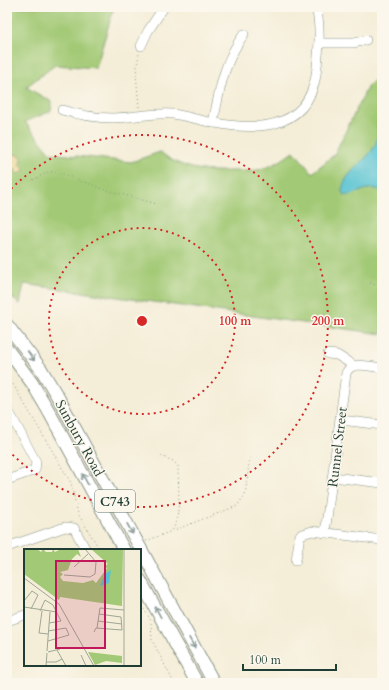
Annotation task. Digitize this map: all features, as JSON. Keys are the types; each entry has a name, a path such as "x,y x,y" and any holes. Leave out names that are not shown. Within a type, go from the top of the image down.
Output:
{"main road":[{"name":"Sunbury Road","path":"7,325 41,369 56,393 141,549"},
{"name":"Sunbury Road","path":"7,349 40,396 123,549"},
{"name":"Sunbury Road","path":"141,549 214,683"},
{"path":"141,582 197,683"}],"street":[{"path":"140,46 164,7"},
{"path":"62,110 94,117 114,118 172,114 229,126 267,126 282,122 307,104 313,91 320,22 316,7"},
{"path":"213,123 224,70 234,47 244,34"},
{"path":"319,43 354,43 366,40"},
{"path":"328,354 337,355 353,365 382,368"},
{"name":"Runnel Street","path":"325,533 346,373 349,367 353,365"},
{"path":"7,408 36,462 35,470 7,480"},
{"path":"341,420 382,425"},
{"path":"333,477 382,483"},
{"path":"7,547 69,527 74,528 85,549"},
{"path":"296,560 300,535 312,532 382,540"},
{"path":"7,621 24,615"}],"path":[{"path":"140,46 136,72 140,116"},
{"path":"32,180 48,172 57,172 106,190 157,204"},
{"path":"370,283 382,287"},
{"path":"7,374 71,483 78,514 99,549"},
{"path":"161,456 173,461 178,466 177,511 175,526 172,532"},
{"path":"138,544 238,506 242,502 245,495 250,456"},
{"path":"141,604 151,621 152,640 174,683"}],"green space":[{"path":"7,7 114,7 96,68 55,65 26,87 52,102 51,111 25,122 50,153 131,162 160,152 168,158 185,166 202,170 249,171 270,166 294,151 312,173 334,155 368,86 382,74 382,334 24,284 20,304 7,294"}],"sand":[{"path":"10,152 15,155 20,155 20,164 24,169 23,172 17,174 15,171 17,169 13,169 11,165 12,159 7,162 7,154"}],"water":[{"path":"382,109 382,191 371,189 353,195 344,195 342,192 346,179 370,153 376,143 378,118"}]}
